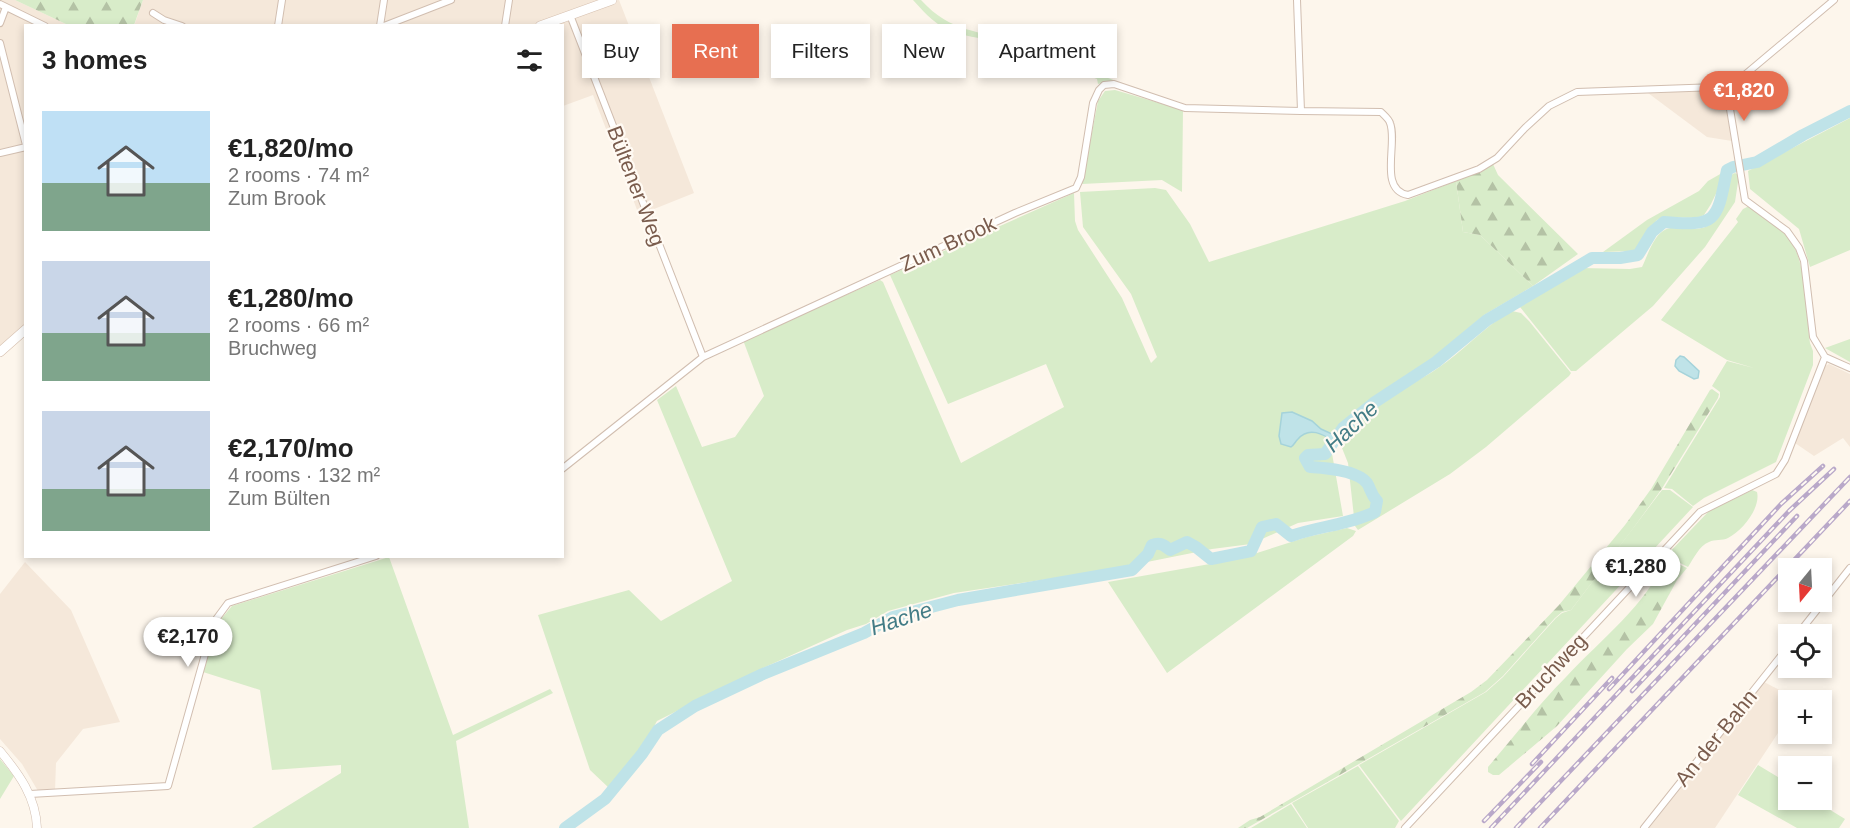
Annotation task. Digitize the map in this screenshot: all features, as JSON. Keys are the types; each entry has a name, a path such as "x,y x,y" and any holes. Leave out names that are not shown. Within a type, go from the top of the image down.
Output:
{"main road":[{"path":"545,24 612,0"},
{"path":"0,352 24,331"}],"street":[{"path":"278,24 282,0"},
{"path":"382,24 384,0"},
{"path":"387,24 451,0"},
{"path":"505,24 509,0"},
{"path":"1297,0 1301,111"},
{"path":"1834,0 1735,83 1730,92 1729,103 1745,200 1787,231 1799,248 1804,261 1813,337 1825,357 1850,368"},
{"path":"0,23 3,6 41,24"},
{"path":"153,13 176,24"},
{"name":"Bültener Weg","path":"570,15 703,357"},
{"path":"0,43 24,138"},
{"name":"Zum Brook","path":"564,467 703,357 1015,213 1076,188 1081,177 1094,103 1099,90 1104,85 1114,84 1185,108 1381,112 1390,123 1392,180 1399,194 1408,195 1479,169 1497,158 1549,106 1577,92 1717,87 1735,83"},
{"path":"0,153 24,147"},
{"name":"Bruchweg","path":"1406,828 1700,512 1776,474 1785,460 1825,357"},
{"path":"30,794 168,786 214,622 228,603 370,558"},
{"path":"1806,624 1850,568"},
{"name":"An der Bahn","path":"1644,828 1778,660"},
{"path":"0,752 17,772 30,794 37,828"}],"shaded area":[{"path":"0,0 15,0 66,24 24,24 24,325 0,348"},
{"path":"143,0 619,0 628,24 582,24 582,78 649,78 694,193 639,215 593,95 564,106 564,24 135,24"},
{"path":"1716,90 1724,96 1732,141 1707,137 1648,93"},
{"path":"1829,364 1850,374 1850,447 1843,438 1814,456 1795,443 1825,366"},
{"path":"25,562 71,610 120,722 83,729 56,763 55,791 38,791 22,764 0,739 0,594"},
{"path":"1764,682 1780,690 1778,733 1715,828 1649,828"}],"green space":[{"path":"15,0 143,0 134,24 66,24"},
{"path":"913,0 921,0 953,24 938,24"},
{"path":"966,29 978,32 978,38 966,35"},
{"path":"1094,78 1108,78 1118,82 1108,81 1098,84"},
{"path":"1115,90 1183,110 1182,192 1162,180 1082,184 1098,101 1105,91"},
{"path":"1850,118 1850,250 1810,267 1799,229 1750,189 1748,171"},
{"path":"1493,164 1498,175 1578,254 1533,286 1480,235 1463,232 1456,181"},
{"path":"1722,173 1725,175 1704,215 1697,218 1664,217 1657,220 1634,251 1603,252 1647,220 1699,191 1708,181"},
{"path":"1735,173 1739,175 1735,202 1705,247 1653,306 1576,371 1571,371 1520,307 1581,268 1630,269 1642,267 1653,242 1663,231 1674,227 1700,228 1713,222 1721,211 1731,175"},
{"path":"1456,181 1463,232 1480,235 1533,286 1484,315 1435,357 1372,398 1342,424 1330,442 1343,516 1298,523 1251,544 1212,549 1102,571 954,593 888,611 866,624 847,630 763,668 657,721 640,751 609,788 590,770 538,615 629,590 661,621 732,581 657,400 676,386 702,447 735,437 764,396 743,340 880,280 883,282 961,463 1064,407 1046,364 948,404 890,275 1074,193 1075,221 1078,230 1122,298 1151,363 1157,357 1131,294 1083,227 1080,192 1155,188 1166,190 1190,224 1209,262 1405,201"},
{"path":"1749,206 1786,235 1798,256 1802,270 1813,365 1776,462 1704,498 1693,506 1672,489 1664,488 1720,397 1720,392 1712,386 1727,361 1754,368 1727,360 1661,320 1738,222 1736,219 1743,209"},
{"path":"1512,311 1521,313 1529,321 1571,373 1569,376 1486,447 1450,474 1358,530 1355,526 1348,463 1340,443 1344,433 1354,422 1382,401 1438,368 1492,324"},
{"path":"1850,339 1850,362 1825,348"},
{"path":"1712,389 1719,394 1718,398 1661,490 1632,530 1571,610 1562,612 1555,618 1503,676 1485,692 1247,828 1238,828 1471,692 1487,680 1559,605 1625,525 1651,489"},
{"path":"1662,490 1670,490 1693,507 1401,821 1359,765 1486,692 1503,677 1556,618 1571,610"},
{"path":"1752,490 1757,492 1756,505 1744,525 1733,535 1702,546 1688,567 1666,556 1709,511"},
{"path":"1347,528 1356,531 1353,536 1167,673 1108,582 1238,559 1307,537"},
{"path":"389,558 453,735 550,689 553,693 456,741 469,828 252,828 341,773 341,765 272,770 260,690 203,672 216,625 232,606"},
{"path":"1666,558 1687,568 1677,580 1653,624 1557,726 1499,775 1488,772 1488,767 1546,699 1635,607 1647,592"},
{"path":"0,759 14,776 0,799"},
{"path":"1758,765 1778,777 1778,810 1830,810 1845,819 1839,828 1797,828 1738,795"},
{"path":"1358,766 1399,821 1395,828 1308,828 1292,803"},
{"path":"1291,804 1307,828 1251,828"}],"water":[{"path":"1680,356 1699,371 1698,378 1694,379 1679,371 1675,366"},
{"path":"1292,412 1334,435 1343,428 1335,442 1321,434 1311,432 1302,435 1291,447 1281,444 1279,436 1282,413"}],"waterway":[{"name":"Hache","path":"565,828 605,799 642,754 658,730 695,706 763,674 864,633 893,617 958,600 1132,570 1155,544 1162,544 1170,550 1187,542 1211,559 1251,551 1262,527 1276,524 1291,536 1354,520 1375,512 1377,501 1367,483 1362,479 1340,470 1310,467 1305,458 1308,455 1325,454 1343,428 1375,402 1436,362 1487,320 1592,258 1620,258 1638,255 1652,232 1664,222 1695,223 1712,217 1721,200 1727,170 1757,162 1850,111"}],"railway":[{"path":"1609,689 1781,504 1823,466"},
{"path":"1491,828 1789,511 1834,469"},
{"path":"1516,828 1850,477"},
{"path":"1540,828 1850,501"},
{"path":"1632,691 1797,516"},
{"path":"1532,764 1612,678"},
{"path":"1484,821 1541,762"}]}
